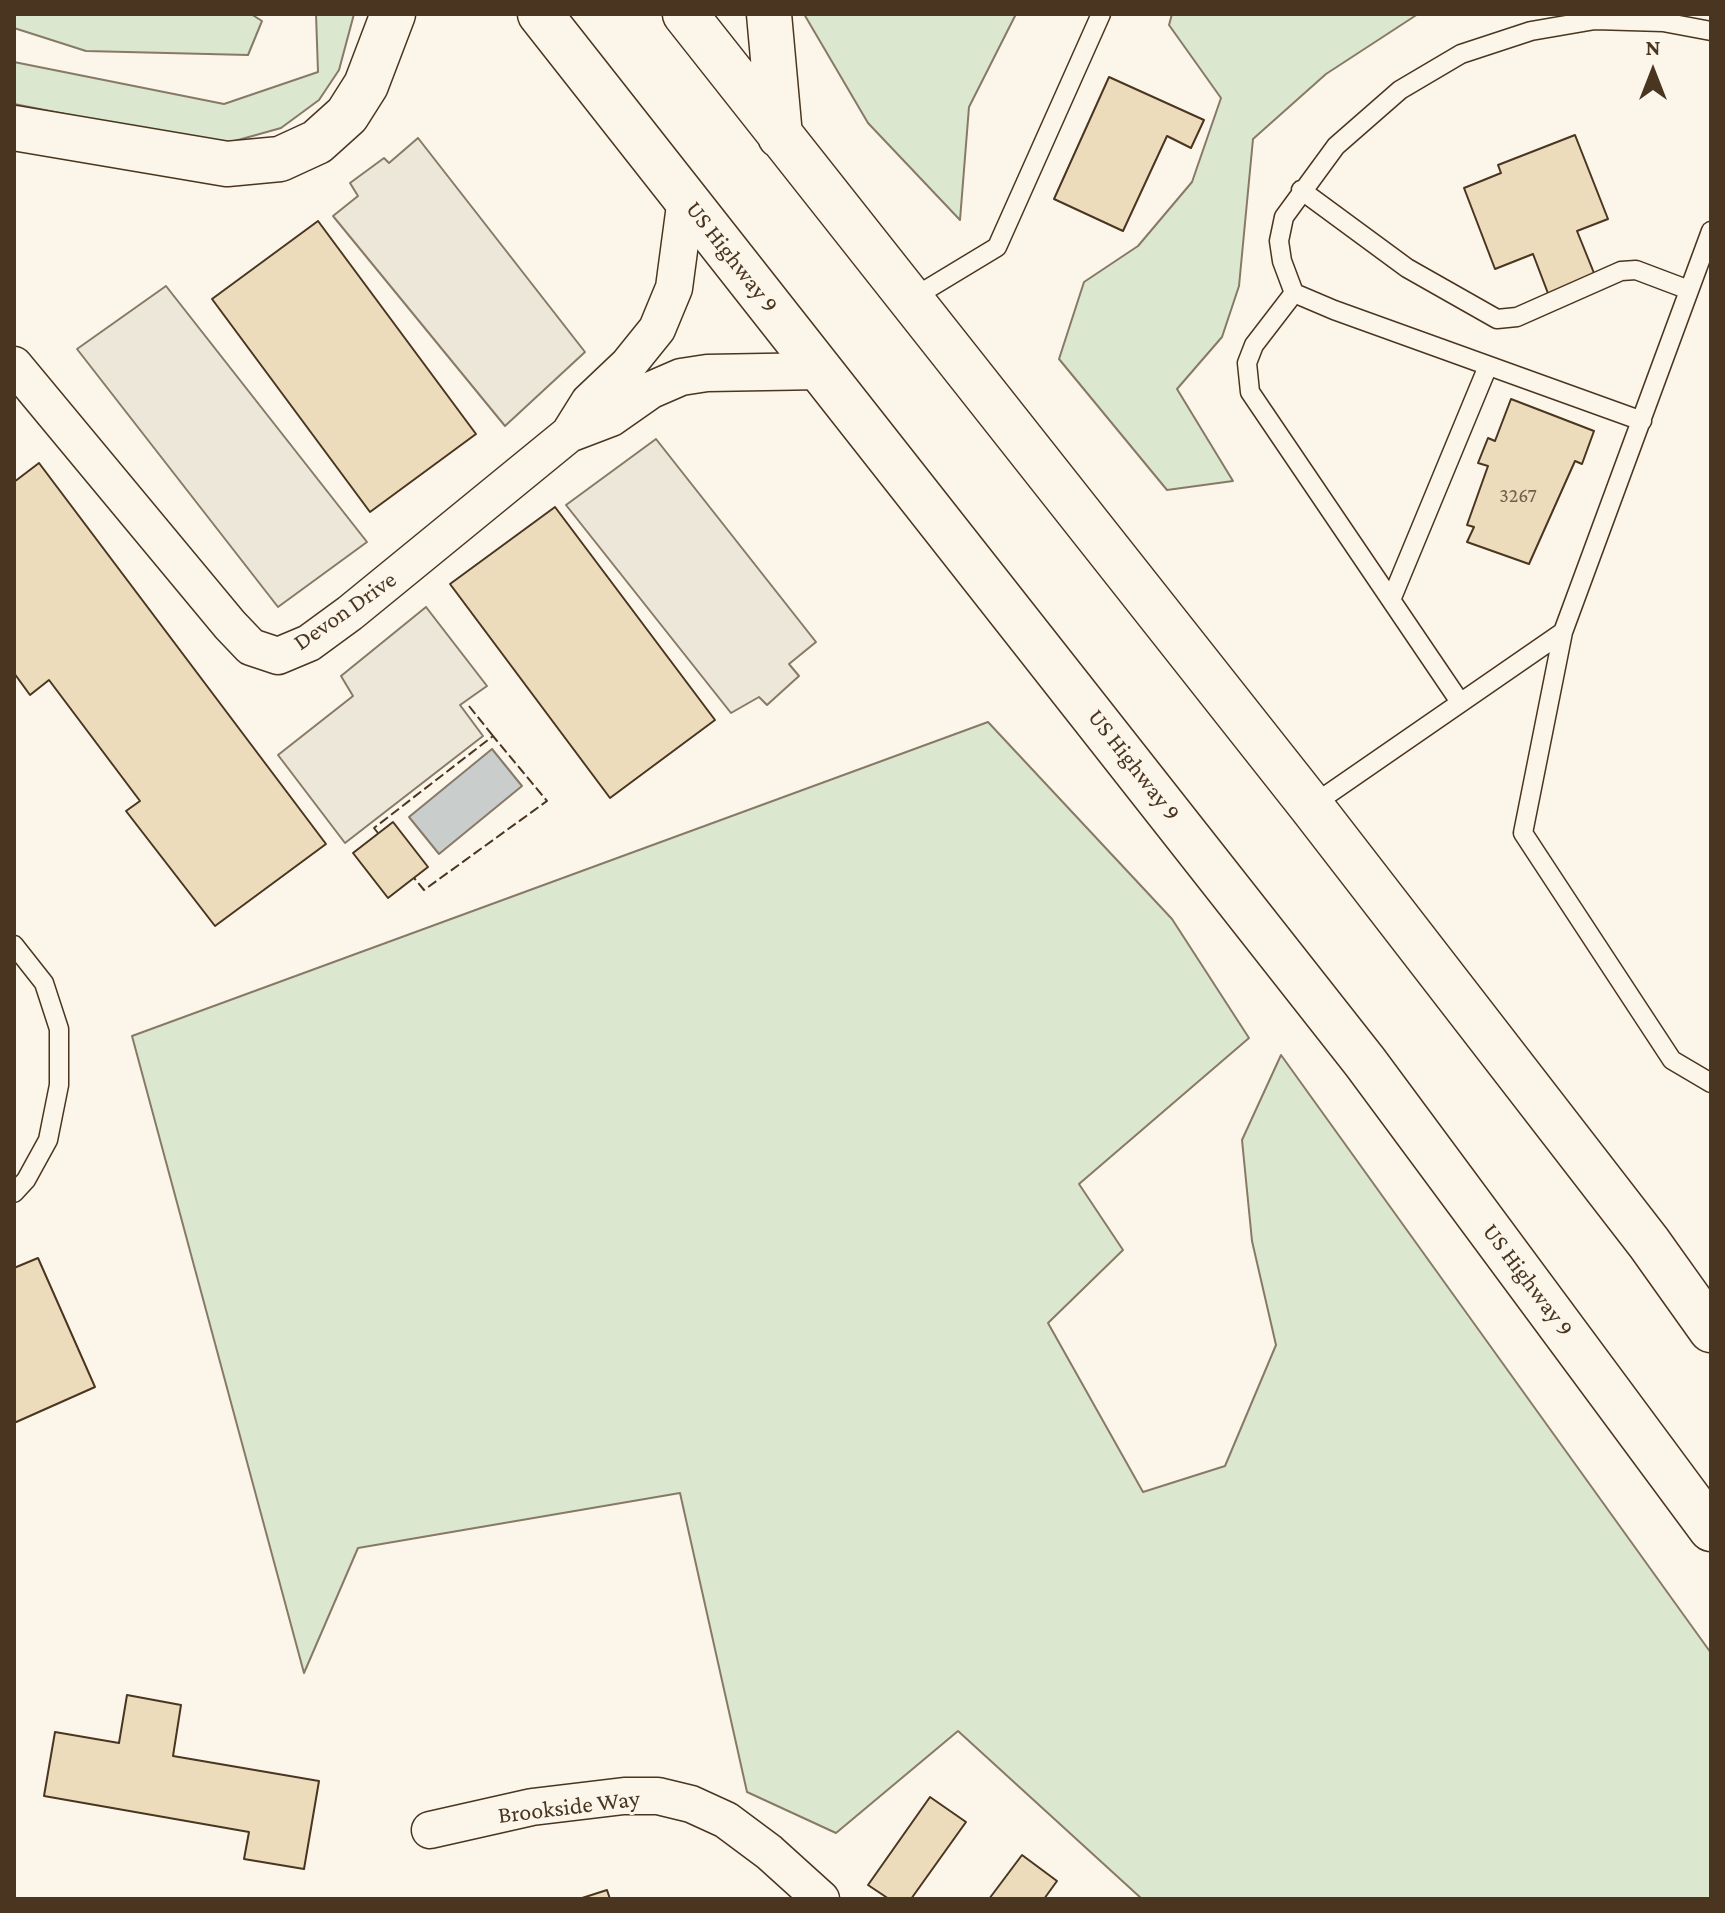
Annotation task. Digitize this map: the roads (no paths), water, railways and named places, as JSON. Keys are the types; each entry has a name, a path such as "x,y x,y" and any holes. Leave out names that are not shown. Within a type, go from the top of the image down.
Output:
{"highway":[{"path":"14,128 227,164 280,159 317,142 347,115 366,85 393,14"},
{"name":"US Highway 9","path":"540,14 1346,1037 1711,1529"},
{"path":"685,14 1311,806 1649,1243 1711,1330"},
{"path":"769,14 780,136"}],"street":[{"path":"569,434 589,402 628,365 657,329 674,288 686,198"},
{"name":"Devon Drive","path":"14,365 230,625 251,647 278,656 309,643 350,613 569,434"},
{"path":"569,434 611,418 651,390 681,377 707,373 822,371"},
{"name":"Brookside Way","path":"430,1830 532,1807 624,1796 658,1796 691,1804 726,1820 769,1852 821,1899"}],"lane":[{"path":"911,299 997,247 1101,14"},
{"path":"1642,421 1294,293 1282,261 1279,241 1284,217 1336,146 1400,90 1461,54 1531,31 1595,20 1663,22 1711,31"},
{"path":"1301,190 1407,268 1497,319 1517,317 1621,271 1636,270 1689,290"},
{"path":"1711,231 1563,632 1523,833 1672,1060 1711,1083"},
{"path":"1294,293 1254,345 1247,363 1246,380 1250,392 1460,702"},
{"path":"1391,600 1488,366"},
{"path":"1311,806 1563,632"},
{"path":"14,945 44,983 59,1029 59,1085 48,1140 26,1180 14,1193"}]}
